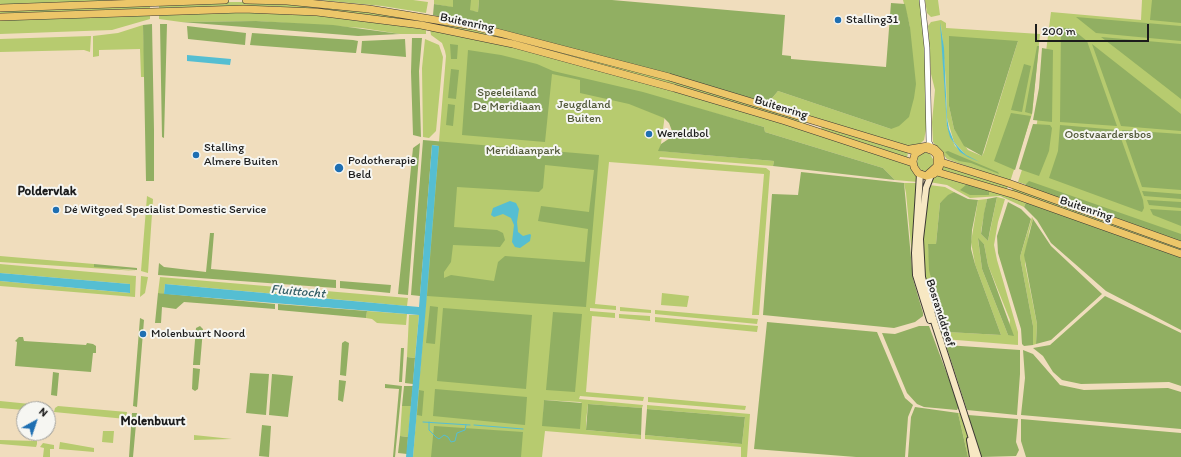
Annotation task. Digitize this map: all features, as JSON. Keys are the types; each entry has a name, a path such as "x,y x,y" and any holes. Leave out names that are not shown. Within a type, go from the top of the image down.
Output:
{"highway":[{"path":"0,8 225,0"},
{"name":"Buitenring","path":"246,0 287,1 369,9 473,26 676,79 904,148 923,148"},
{"name":"Buitenring","path":"0,17 242,9 317,12 421,25 513,44 674,88 778,119 913,163"},
{"path":"923,148 937,150 940,160 936,168 928,174 915,169 913,163 923,148"},
{"path":"928,174 940,160"},
{"name":"Buitenring","path":"940,160 1181,245"},
{"name":"Buitenring","path":"928,174 1015,195 1181,254"}],"main road":[{"name":"Bosranddreef","path":"928,174 920,239 922,277 969,431"},
{"name":"Bosranddreef","path":"928,174 915,240 916,275 930,321 947,362"},
{"path":"969,431 973,457"},
{"path":"969,431 978,457"}],"street":[{"path":"922,0 928,65 929,125 929,142 923,148"}],"green space":[{"path":"0,0 125,0 0,5"},
{"path":"319,0 413,0 428,2 426,13 382,6"},
{"path":"434,0 479,0 478,12 434,4"},
{"path":"453,0 471,0 470,10 478,12 479,0 612,0 785,15 782,55 791,56 791,59 886,67 891,3 905,4 910,27 916,84 914,98 909,117 899,126 891,129 778,91 768,103 586,52 433,15 434,4 453,7"},
{"path":"903,0 919,0 923,26 927,124 924,140 920,144 905,146 768,103 778,91 891,129 910,27"},
{"path":"925,0 938,0 940,15 931,17 927,13"},
{"name":"Oostvaardersbos","path":"1142,0 1181,0 1181,237 1018,182 1037,123 1051,12 1141,20"},
{"path":"1152,0 1181,0 1181,23 1150,20"},
{"path":"278,2 425,18 425,23 335,11 268,6 159,8 159,3"},
{"path":"150,5 150,9 0,15 0,11"},
{"path":"197,11 299,13 426,28 426,34 400,34 362,28 256,21 181,22 159,19 159,12"},
{"path":"150,13 150,19 112,30 0,34 0,19"},
{"path":"1076,17 1181,26 1181,41 1096,33"},
{"path":"430,19 606,61 807,120 805,125 430,25"},
{"path":"941,20 946,23 946,28 1040,34 1032,114 1010,182 947,159 933,142 932,122 935,90 931,74 928,26 931,22","holes":["941,22 946,82 947,118 954,142 965,154 955,146 947,126","1018,41 984,152 982,156 968,150 954,129 949,106"]},
{"path":"256,21 333,25 400,34 358,36 181,22"},
{"path":"152,24 154,181 146,181 143,25"},
{"path":"160,24 167,24 164,138 162,137"},
{"path":"143,25 145,77 141,77 140,49 99,50 99,56 93,57 93,36 118,33"},
{"path":"187,26 246,33 245,45 188,39"},
{"path":"1061,28 1071,28 1087,41 1117,126 1060,122"},
{"name":"Meridiaanpark","path":"430,29 517,47 767,118 909,164 917,176 918,182 895,180 883,168 765,132 764,127 667,100 660,151 774,161 773,166 660,157 659,159 766,168 770,171 759,315 752,315 764,174 609,162 595,304 616,306 616,310 590,308 590,311 615,313 615,318 592,316 586,392 644,397 643,401 580,396 579,399 643,405 642,408 588,404 586,421 586,430 641,435 641,439 545,431 542,457 413,457 446,56 442,43 431,35","holes":["544,400 582,403 543,426"]},
{"path":"252,33 358,41 355,53 250,45"},
{"path":"91,36 90,52 84,50 0,52 0,39"},
{"path":"949,36 1018,41 982,156 964,146 954,129 949,106"},
{"path":"1101,37 1181,44 1181,99 1118,50"},
{"path":"412,38 422,38 419,71 421,137 413,135 411,72"},
{"path":"405,39 406,57 361,53 362,41"},
{"path":"425,39 439,45 443,57 436,131 429,138 423,137 422,68"},
{"path":"450,44 458,45 457,59 451,59"},
{"path":"1092,44 1181,114 1181,131 1121,126"},
{"path":"1037,46 1039,46 1032,114 1025,112"},
{"path":"1042,48 1053,50 1052,122 1033,120 1039,88"},
{"name":"Speeleiland De Meridiaan","path":"468,50 501,55 537,64 553,71 643,92 764,127 765,132 883,168 895,180 773,166 774,161 658,151 661,144 670,138 672,131 669,123 664,118 629,104 580,93 580,80 552,74 545,142 462,135"},
{"path":"1024,64 1031,66 1022,112 1011,110"},
{"path":"451,69 459,70 456,99 448,98"},
{"path":"448,104 455,105 453,126 446,125"},
{"path":"1011,113 1031,116 1015,170 994,161"},
{"path":"1033,124 1050,125 1052,128 1049,151 1039,176 1019,169"},
{"path":"822,125 908,152 907,159 821,129"},
{"path":"1060,125 1118,130 1143,200 1144,208 1142,212 1049,178 1058,151"},
{"path":"1122,130 1181,134 1181,190 1142,187"},
{"path":"423,140 599,155 586,307 427,296 439,146 432,145 420,296 411,295","holes":["545,165 594,170 589,212 541,206 538,221 588,229 585,262 505,256 498,262 494,281 451,275 444,278 444,272 451,262 453,245 500,247 505,240 503,233 497,230 454,227 457,187 539,192 543,188"]},
{"path":"420,143 408,295 398,294 413,148"},
{"path":"948,151 998,172 999,174 971,163 959,161 950,157 945,152"},
{"path":"924,152 930,154 934,161 932,167 924,172 917,164 918,157"},
{"path":"943,164 1008,185 1007,190 942,170"},
{"path":"801,172 904,183 913,279 923,316 915,322 894,328 763,315 772,194 798,195"},
{"path":"939,174 1026,202 1024,207 1000,196 970,198 947,185 929,182"},
{"path":"1029,181 1181,234 1181,242 1024,186"},
{"path":"904,183 918,183 912,256 906,193"},
{"path":"967,184 989,191 989,195 970,195 960,190"},
{"path":"929,185 945,187 954,192 940,203 936,244 928,244 931,282 948,332 1001,335 975,264 971,242 978,200 987,199 981,234 988,241 997,197 1005,199 998,222 994,245 1018,332 1018,345 944,339 941,335 924,278 921,243","holes":["978,239 984,244 988,265 1010,320 1008,335 982,269"]},
{"path":"1013,187 1181,247 1181,251 1012,191"},
{"path":"1142,191 1181,194 1181,199 1144,196"},
{"path":"954,192 968,199 978,200 972,230 971,249 1001,335 947,332 938,308 929,270 928,244 936,244 940,203 948,195"},
{"path":"147,196 153,199 148,273 141,271"},
{"path":"997,197 988,241 981,234 984,213 987,199"},
{"path":"1147,200 1181,202 1181,208 1149,205"},
{"path":"1008,202 1021,209 1031,219 1020,257 1033,326 1033,345 1024,346 1022,344 1021,329 998,253 997,236"},
{"path":"1026,202 1181,257 1181,330 1106,291 1051,243 1037,220 1024,207"},
{"path":"1150,209 1181,211 1181,226 1153,215"},
{"path":"1032,217 1033,219 1029,232 1025,264 1037,324 1036,344 1033,345 1033,326 1020,257"},
{"path":"1033,219 1051,246 1102,294 1051,340 1036,344 1037,324 1024,255"},
{"path":"210,233 214,233 211,269 336,280 336,288 158,275 159,263 164,267 206,272"},
{"path":"978,238 984,244 988,265 1014,336 1008,335 982,269"},
{"path":"0,256 94,264 94,266 137,271 0,262"},
{"path":"0,264 136,276 135,297 0,286 0,281 129,293 130,284 0,273"},
{"path":"94,264 137,268 137,270 94,267"},
{"path":"141,276 148,277 145,293 140,297"},
{"path":"160,277 277,287 276,294 165,284 164,294 158,293"},
{"path":"340,281 391,285 390,293 340,288"},
{"path":"279,287 408,298 407,306 279,294"},
{"path":"158,293 275,304 275,309 184,302 176,309 162,307 161,323 155,323"},
{"path":"662,293 689,296 687,307 661,305"},
{"path":"1105,296 1181,333 1181,386 1169,382 1081,384 1062,380 1053,372 1043,356 1033,348 1050,345"},
{"path":"278,304 367,311 366,318 278,310"},
{"path":"430,306 438,307 435,344 426,343"},
{"path":"620,307 651,310 651,313 620,311"},
{"path":"443,308 532,315 526,389 437,381"},
{"path":"655,310 758,319 757,324 655,314"},
{"path":"367,311 407,314 406,325 377,323 372,319 366,318"},
{"path":"553,312 582,314 575,392 546,390"},
{"path":"619,314 650,316 650,321 619,318"},
{"path":"409,315 419,315 415,358 407,357"},
{"path":"655,317 758,326 757,332 655,322"},
{"path":"140,318 144,320 137,407 133,406"},
{"path":"767,322 877,332 905,398 913,405 908,417 905,457 856,457 754,449"},
{"path":"200,326 203,329 200,365 193,365 196,328"},
{"path":"919,326 929,326 959,406 957,410 924,407 917,404 907,393 882,333 895,334"},
{"path":"19,337 23,337 24,341 86,345 87,343 93,344 96,346 96,353 93,353 91,372 15,366 17,342 15,341"},
{"path":"345,341 349,343 346,376 340,375 342,343"},
{"path":"946,345 1020,350 1017,415 967,410"},
{"path":"401,348 404,348 402,382 399,382"},
{"path":"1023,350 1033,354 1060,385 1084,390 1168,388 1181,392 1181,429 1021,415 1025,378"},
{"path":"407,357 415,358 413,384 405,383"},
{"path":"193,368 200,369 198,389 195,391 192,389"},
{"path":"53,372 59,373 57,396 51,395"},
{"path":"250,373 269,374 266,415 246,413"},
{"path":"272,374 293,376 288,417 269,415"},
{"path":"339,380 346,381 343,402 338,400"},
{"path":"385,384 402,386 395,457 393,457 399,389 385,388"},
{"path":"404,386 413,386 411,406 402,406"},
{"path":"435,389 527,397 525,425 433,416"},
{"path":"419,390 424,391 422,416 417,415"},
{"path":"648,397 746,406 745,410 648,402"},
{"path":"544,400 582,403 580,429 542,426"},
{"path":"0,401 16,403 16,409 0,408"},
{"path":"588,404 642,408 641,435 586,430"},
{"path":"647,405 750,414 747,457 741,457 741,447 645,439 645,435 742,444 745,417 647,409"},
{"path":"58,406 127,412 126,419 56,412 56,407"},
{"path":"402,406 411,406 408,437 400,436"},
{"path":"915,407 958,413 968,457 908,457 911,417"},
{"path":"647,409 745,417 742,444 645,435"},
{"path":"132,413 137,413 133,457 129,457"},
{"path":"958,413 961,413 966,429 971,457 968,457"},
{"path":"968,415 1018,419 1016,442 1019,450 1016,456 981,457"},
{"path":"1021,419 1181,433 1181,457 1026,457 1021,441"},
{"path":"262,425 271,426 269,457 259,456"},
{"path":"434,426 523,432 521,457 431,457"},
{"path":"103,431 114,431 113,443 102,442"},
{"path":"194,435 232,439 194,440"},
{"path":"400,436 408,437 407,454 398,453"},
{"path":"0,440 37,441 36,447 0,444"},
{"path":"60,442 94,448 94,452 59,449"},
{"path":"43,443 54,445 54,449 50,449 50,457 43,457 44,448 40,447"}],"water":[{"path":"940,22 944,48 947,118 949,129 954,142 960,149 966,155 980,162 968,157 960,152 950,137 947,126"},
{"path":"187,55 231,59 230,65 187,61"},
{"path":"432,145 439,146 426,306 413,457 406,457 419,315 164,294 165,284 419,307"},
{"path":"510,201 516,203 519,209 517,222 518,232 523,236 531,235 530,241 520,248 515,247 512,242 514,225 511,218 503,214 494,217 491,215 493,208"},
{"path":"0,273 130,284 130,293 0,281"}],"waterway":[{"path":"423,422 470,425"},
{"path":"429,422 429,430 436,437 439,439 444,435 448,437 451,442 455,441 457,433 465,430 466,425"},
{"path":"474,425 523,429"}],"place":[{"name":"Stalling31","path":"838,20"},
{"name":"Wereldbol","path":"649,134"},
{"name":"Stalling Almere Buiten","path":"196,155"},
{"name":"Podotherapie Beld","path":"339,168"},
{"name":"Dé Witgoed Specialist Domestic Service","path":"56,210"},
{"name":"Molenbuurt Noord","path":"143,334"}],"district":[{"name":"Poldervlak","path":"47,192"},
{"name":"Molenbuurt","path":"153,422"}],"park label":[{"name":"Jeugdland Buiten","path":"584,112"}],"water label":[{"name":"Fluittocht","path":"298,292"}]}
